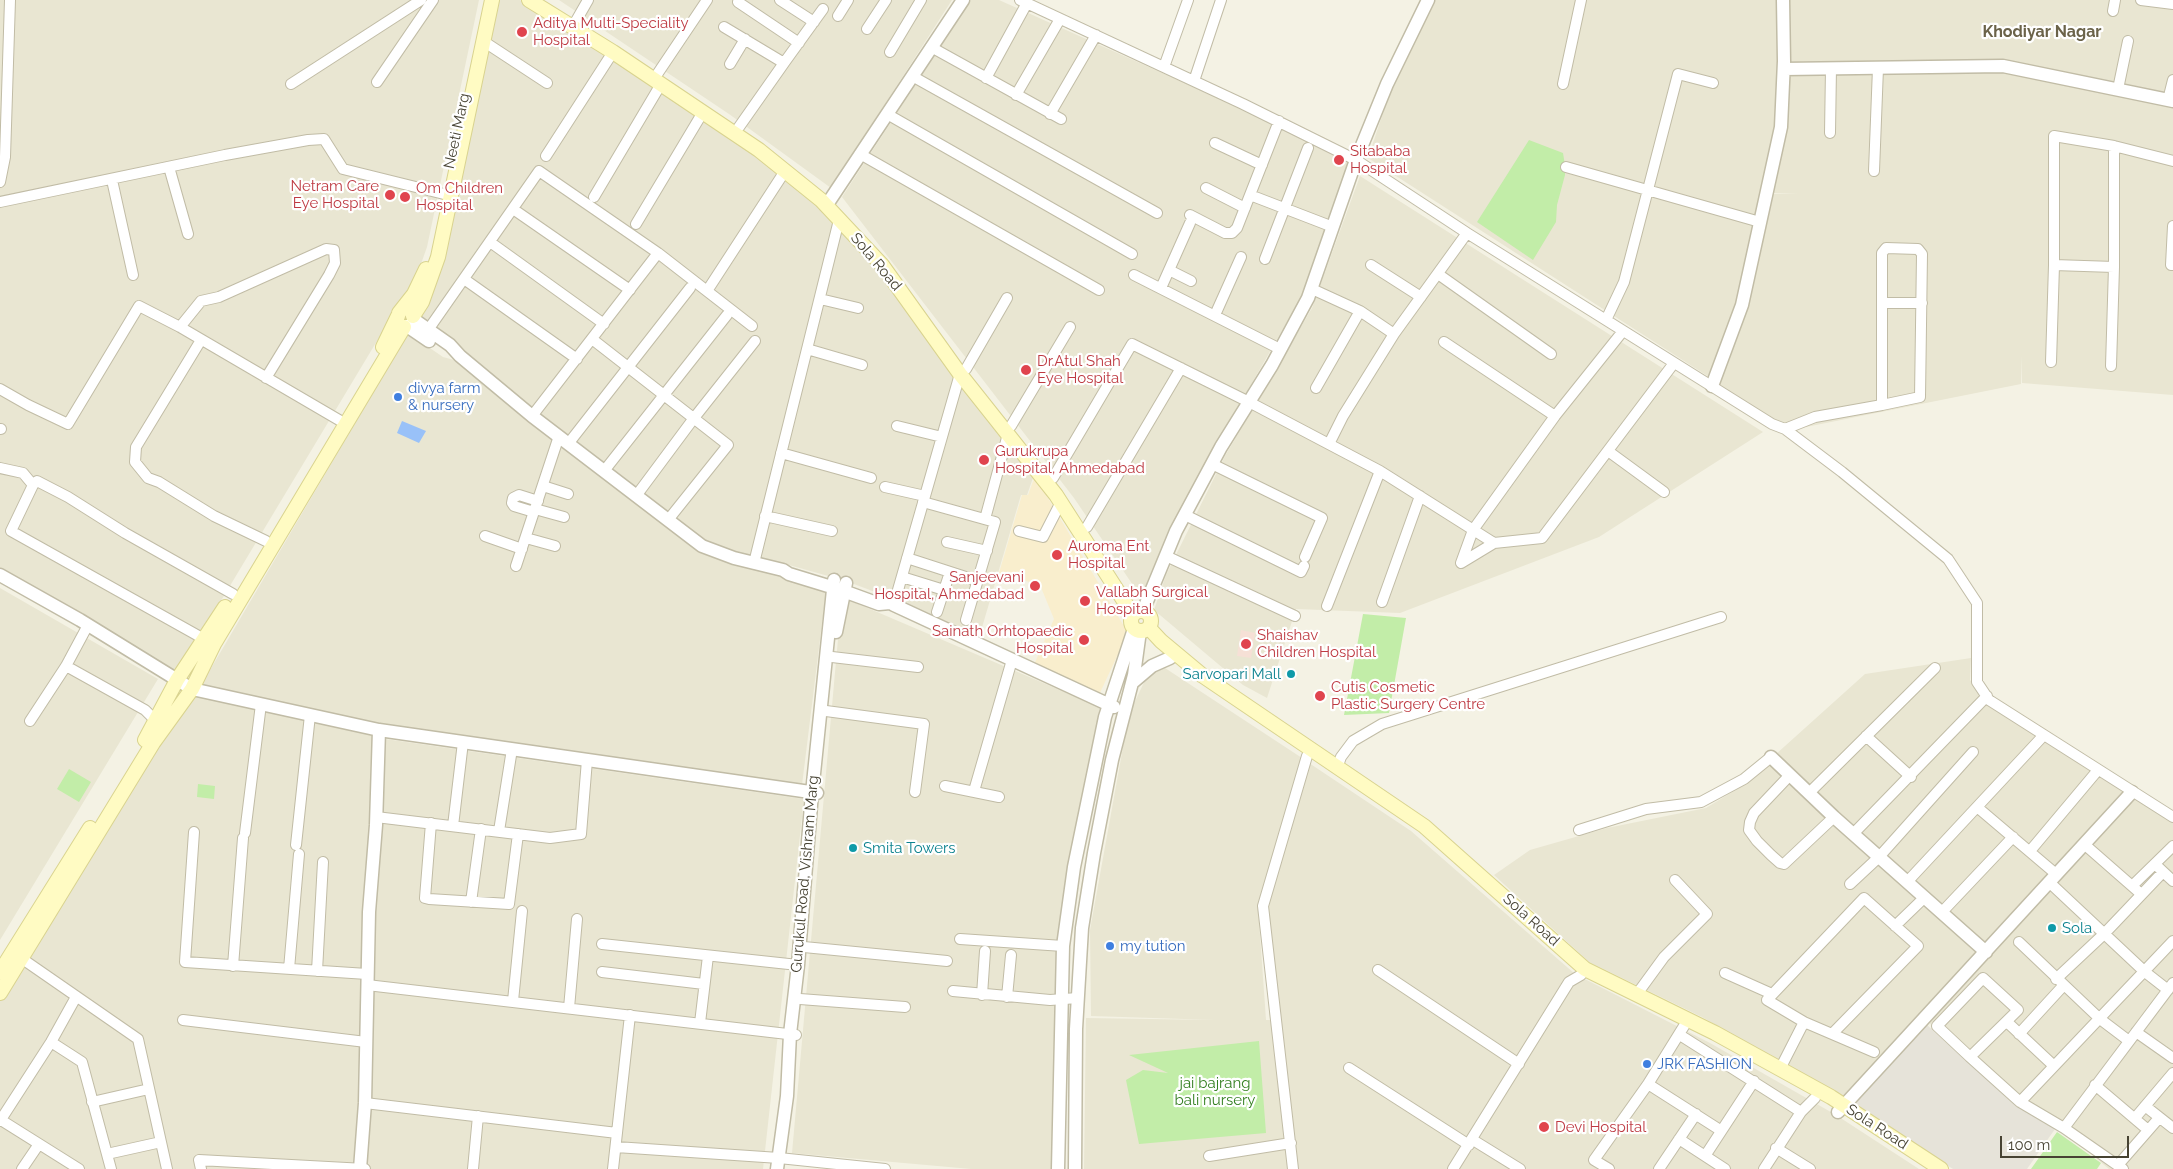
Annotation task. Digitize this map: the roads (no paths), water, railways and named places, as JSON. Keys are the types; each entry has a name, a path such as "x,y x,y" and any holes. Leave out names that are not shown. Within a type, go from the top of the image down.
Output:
{"main road":[{"name":"Neeti Marg","path":"406,320 414,294 426,272 433,247 483,0"},
{"path":"0,971 156,721 177,680 266,541 380,353 422,302 438,257 492,0"},
{"name":"Sola Road","path":"529,0 739,127 797,169 883,257 963,372"},
{"name":"Sola Road","path":"543,0 659,79 828,202 839,220 882,265 963,372 1010,430 1070,499 1122,581 1140,622 1161,641 1203,676 1424,826 1583,972 1637,994 1715,1032 1780,1069 1926,1169"},
{"path":"0,993 153,743 192,689 214,644 406,320"},
{"name":"Sola Road","path":"1010,430 1061,502 1157,648 1199,681 1413,828 1583,972 1683,1032 1815,1098 1841,1109 1941,1169"}],"street":[{"path":"0,182 5,157 10,0"},
{"path":"291,84 421,0"},
{"path":"376,82 433,0"},
{"path":"576,21 588,0"},
{"path":"594,197 659,79 707,0"},
{"path":"780,0 814,22"},
{"path":"838,16 848,0"},
{"path":"868,29 886,0"},
{"path":"890,52 921,0"},
{"path":"828,202 963,0"},
{"path":"1164,67 1188,0"},
{"path":"1194,81 1222,0"},
{"path":"1058,1169 1063,946 1074,867 1108,705 1184,515 1280,349 1312,289 1356,160 1387,84 1428,0"},
{"path":"1563,84 1581,0"},
{"path":"1712,386 1742,305 1781,127 1784,69 1783,0"},
{"path":"2113,12 2115,0"},
{"path":"2141,0 2173,4"},
{"path":"738,2 799,43"},
{"path":"986,78 1023,2 1194,81 1356,160 1674,363 1772,424 1785,429 1842,472 1948,559 1977,603 1977,682 1989,700 2173,817"},
{"path":"739,127 823,9"},
{"path":"1016,95 1060,19"},
{"path":"724,26 784,63"},
{"path":"1050,114 1096,35"},
{"path":"730,64 745,40"},
{"path":"483,41 547,83"},
{"path":"2118,89 2128,41"},
{"path":"931,47 1061,119"},
{"path":"546,156 613,52"},
{"path":"1784,69 2003,66 2171,100 2173,80"},
{"path":"1830,133 1831,68"},
{"path":"1874,171 1878,68"},
{"path":"1606,320 1624,282 1678,74 1713,84"},
{"path":"912,76 1157,213"},
{"path":"636,224 703,112"},
{"path":"886,114 1132,254"},
{"path":"1161,288 1190,219 1225,233 1232,233 1237,228 1279,122"},
{"path":"2051,362 2054,265 2054,136 2114,146 2173,161"},
{"path":"0,202 169,167 324,139 343,169 444,194"},
{"path":"1215,143 1262,165"},
{"path":"2112,366 2114,146"},
{"path":"1266,259 1308,148"},
{"path":"860,154 1099,290"},
{"path":"169,167 188,234"},
{"path":"1566,167 1760,222"},
{"path":"428,330 539,171 658,253 752,326"},
{"path":"707,291 785,171"},
{"path":"112,180 133,275"},
{"path":"1206,188 1245,208"},
{"path":"1250,195 1333,227"},
{"path":"513,209 630,290"},
{"path":"754,563 839,220"},
{"path":"2173,226 2171,265 2173,265"},
{"path":"1328,444 1343,416 1394,334 1468,233"},
{"path":"490,242 604,324"},
{"path":"1785,429 1815,417 1882,405 1920,397 1922,254 1918,249 1886,248 1882,253 1882,405"},
{"path":"180,327 201,301 219,297 326,250 334,250 335,264 266,378"},
{"path":"532,416 658,253"},
{"path":"1215,315 1241,257"},
{"path":"2054,265 2114,267"},
{"path":"1371,266 1421,297"},
{"path":"1169,270 1191,281"},
{"path":"1438,274 1551,354"},
{"path":"1134,275 1280,349"},
{"path":"464,279 577,359"},
{"path":"516,566 543,486 564,440 628,366 690,288"},
{"path":"1312,289 1360,311 1394,334"},
{"path":"898,590 963,372 1007,298"},
{"path":"820,299 858,308"},
{"path":"1882,303 1922,303"},
{"path":"0,389 68,424 139,306 180,327 339,420"},
{"path":"1316,388 1360,311"},
{"path":"604,471 727,315"},
{"path":"406,320 428,330 450,345 460,356 532,416 702,546 754,563 783,570 789,574 882,596 890,603 1108,705 1124,710"},
{"path":"406,320 446,352 460,356"},
{"path":"985,519 1010,430 1070,327"},
{"path":"1623,331 1555,416 1473,530 1461,563 1494,543 1542,538 1674,363"},
{"path":"592,339 664,393 728,445 668,520"},
{"path":"200,340 136,447 135,462 148,478 159,482 214,516 266,541"},
{"path":"636,496 755,341"},
{"path":"1444,342 1555,416"},
{"path":"1053,478 1132,344 1249,402 1380,471 1494,543"},
{"path":"807,349 862,365"},
{"path":"1087,527 1181,368"},
{"path":"897,426 942,438"},
{"path":"1608,451 1664,492"},
{"path":"781,452 871,478"},
{"path":"1184,515 1301,572 1322,518 1212,464"},
{"path":"0,468 23,473 34,485"},
{"path":"1327,606 1380,471"},
{"path":"204,639 11,531 34,485 37,481 233,594"},
{"path":"543,486 568,494"},
{"path":"885,487 995,522 966,620"},
{"path":"1382,602 1420,496"},
{"path":"1019,531 1043,537 1061,502"},
{"path":"536,507 564,517"},
{"path":"765,516 832,531"},
{"path":"485,536 522,549"},
{"path":"526,538 555,546"},
{"path":"947,542 987,551"},
{"path":"1166,556 1295,616"},
{"path":"907,558 978,581"},
{"path":"937,612 950,572"},
{"path":"0,575 88,624 192,689 379,730 815,793"},
{"path":"902,577 944,590"},
{"name":"Gurukul Road, Vishram Marg","path":"793,1034 800,999 815,793 826,711 839,585"},
{"name":"Gurukul Road, Vishram Marg","path":"780,1164 792,1097 793,1034 798,965 815,793 839,585"},
{"path":"1337,768 1341,757 1353,740 1382,724 1721,616"},
{"path":"1076,1169 1074,1131 1082,928 1094,854 1124,710 1132,683 1140,622"},
{"path":"30,721 66,666 88,624"},
{"path":"832,657 918,667"},
{"path":"1132,683 1152,666 1170,658"},
{"path":"974,792 1012,660"},
{"path":"66,666 145,710 156,721"},
{"path":"1809,794 1935,668"},
{"path":"1853,834 1911,777 1987,696"},
{"path":"233,966 244,835 261,704"},
{"path":"826,711 924,724 915,792"},
{"path":"289,969 297,850 310,715"},
{"path":"360,1169 365,1103 367,979 379,730"},
{"path":"1907,882 2044,735"},
{"path":"1866,736 1911,777"},
{"path":"452,826 463,742"},
{"path":"499,831 512,749"},
{"path":"1850,884 1879,857 1973,752"},
{"path":"1293,1169 1263,906 1307,756"},
{"path":"1579,830 1646,809 1701,802 1744,779 1771,757 1834,817 1986,952"},
{"path":"376,817 550,838 581,834 586,760"},
{"path":"2030,851 2098,770"},
{"path":"1790,775 1754,813 1750,822 1750,830 1757,841 1780,864 1784,864 1834,817"},
{"path":"945,786 999,797"},
{"path":"1841,1109 2132,792"},
{"path":"1977,807 2030,851 2104,934 2145,972 2170,987 2064,1128"},
{"path":"432,823 425,898 509,904 518,834"},
{"path":"471,902 481,829"},
{"path":"194,832 185,962 317,971 513,1001 793,1034"},
{"path":"1942,912 2013,837"},
{"path":"2084,844 2136,890"},
{"path":"2019,1034 2030,1023 2060,982 2104,934 2136,890 2158,868 2173,846"},
{"path":"317,971 323,862"},
{"path":"2158,868 2173,881"},
{"path":"1637,994 1664,957 1707,914 1675,880"},
{"path":"1895,926 1925,897"},
{"path":"1832,1034 1918,946 1864,898 1767,1000 1804,1022 1832,1034 1874,1052"},
{"path":"513,1001 522,910"},
{"path":"569,1008 577,919"},
{"path":"960,939 1063,946"},
{"path":"2020,1102 2173,941"},
{"path":"2020,942 2100,1019 2129,1041"},
{"path":"602,944 798,965"},
{"path":"804,947 947,961"},
{"path":"982,995 985,951"},
{"path":"1007,997 1011,955"},
{"path":"700,1022 708,956"},
{"path":"21,958 138,1039 167,1169"},
{"path":"1971,968 2030,1023"},
{"path":"1378,970 1519,1064"},
{"path":"602,972 704,984"},
{"path":"1453,1169 1569,982 1583,972"},
{"path":"1725,974 1772,994"},
{"path":"1983,978 1937,1026 2020,1102 2064,1128 2120,1167 2159,1118"},
{"path":"953,991 1050,1000 1078,998"},
{"path":"76,997 51,1042 0,1120 79,1169"},
{"path":"800,999 905,1007"},
{"path":"1970,1057 2018,1010"},
{"path":"613,1169 630,1015"},
{"path":"183,1020 366,1042"},
{"path":"1780,1069 1804,1022"},
{"path":"2006,1022 2054,1066"},
{"path":"1609,1169 1594,1160 1683,1032 1801,1112"},
{"path":"2136,1032 2173,1058"},
{"path":"51,1042 82,1062 111,1169"},
{"path":"1349,1068 1471,1142 1520,1169"},
{"path":"2135,1118 2173,1073"},
{"path":"1705,1156 1720,1130 1754,1081"},
{"path":"1648,1084 1720,1130"},
{"path":"2095,1085 2148,1130"},
{"path":"92,1102 149,1089"},
{"path":"1764,1169 1801,1112 1815,1098"},
{"path":"365,1103 618,1133"},
{"path":"2145,1106 2173,1128"},
{"path":"1659,1169 1696,1114"},
{"path":"473,1169 478,1116"},
{"path":"1679,1139 1725,1169"},
{"path":"107,1154 161,1142"},
{"path":"1209,1156 1291,1143"},
{"path":"22,1169 39,1144"},
{"path":"616,1147 780,1164 885,1169"},
{"path":"1776,1148 1810,1169"},
{"path":"201,1169 199,1160 365,1169"}],"water":[{"path":"402,421 426,431 419,443 397,433"}],"place":[{"name":"Aditya Multi-Speciality Hospital","path":"522,32"},
{"name":"Sitababa Hospital","path":"1339,160"},
{"name":"Netram Care Eye Hospital","path":"390,195"},
{"name":"Om Children Hospital","path":"405,197"},
{"name":"Dr.Atul Shah Eye Hospital","path":"1026,370"},
{"name":"divya farm & nursery","path":"398,397"},
{"name":"Gurukrupa Hospital, Ahmedabad","path":"984,460"},
{"name":"Auroma Ent Hospital","path":"1057,555"},
{"name":"Sanjeevani Hospital, Ahmedabad","path":"1035,586"},
{"name":"Vallabh Surgical Hospital","path":"1085,601"},
{"name":"Sainath Orhtopaedic Hospital","path":"1084,640"},
{"name":"Shaishav Children Hospital","path":"1246,644"},
{"name":"Sarvopari Mall","path":"1291,674"},
{"name":"Cutis Cosmetic Plastic Surgery Centre","path":"1320,696"},
{"name":"Smita Towers","path":"853,848"},
{"name":"Sola","path":"2052,928"},
{"name":"my tution","path":"1110,946"},
{"name":"JRK FASHION","path":"1647,1064"},
{"name":"Devi Hospital","path":"1544,1127"}],"district":[{"name":"Khodiyar Nagar","path":"2042,32"}],"park label":[{"name":"jai bajrang bali nursery","path":"1215,1092"}]}
